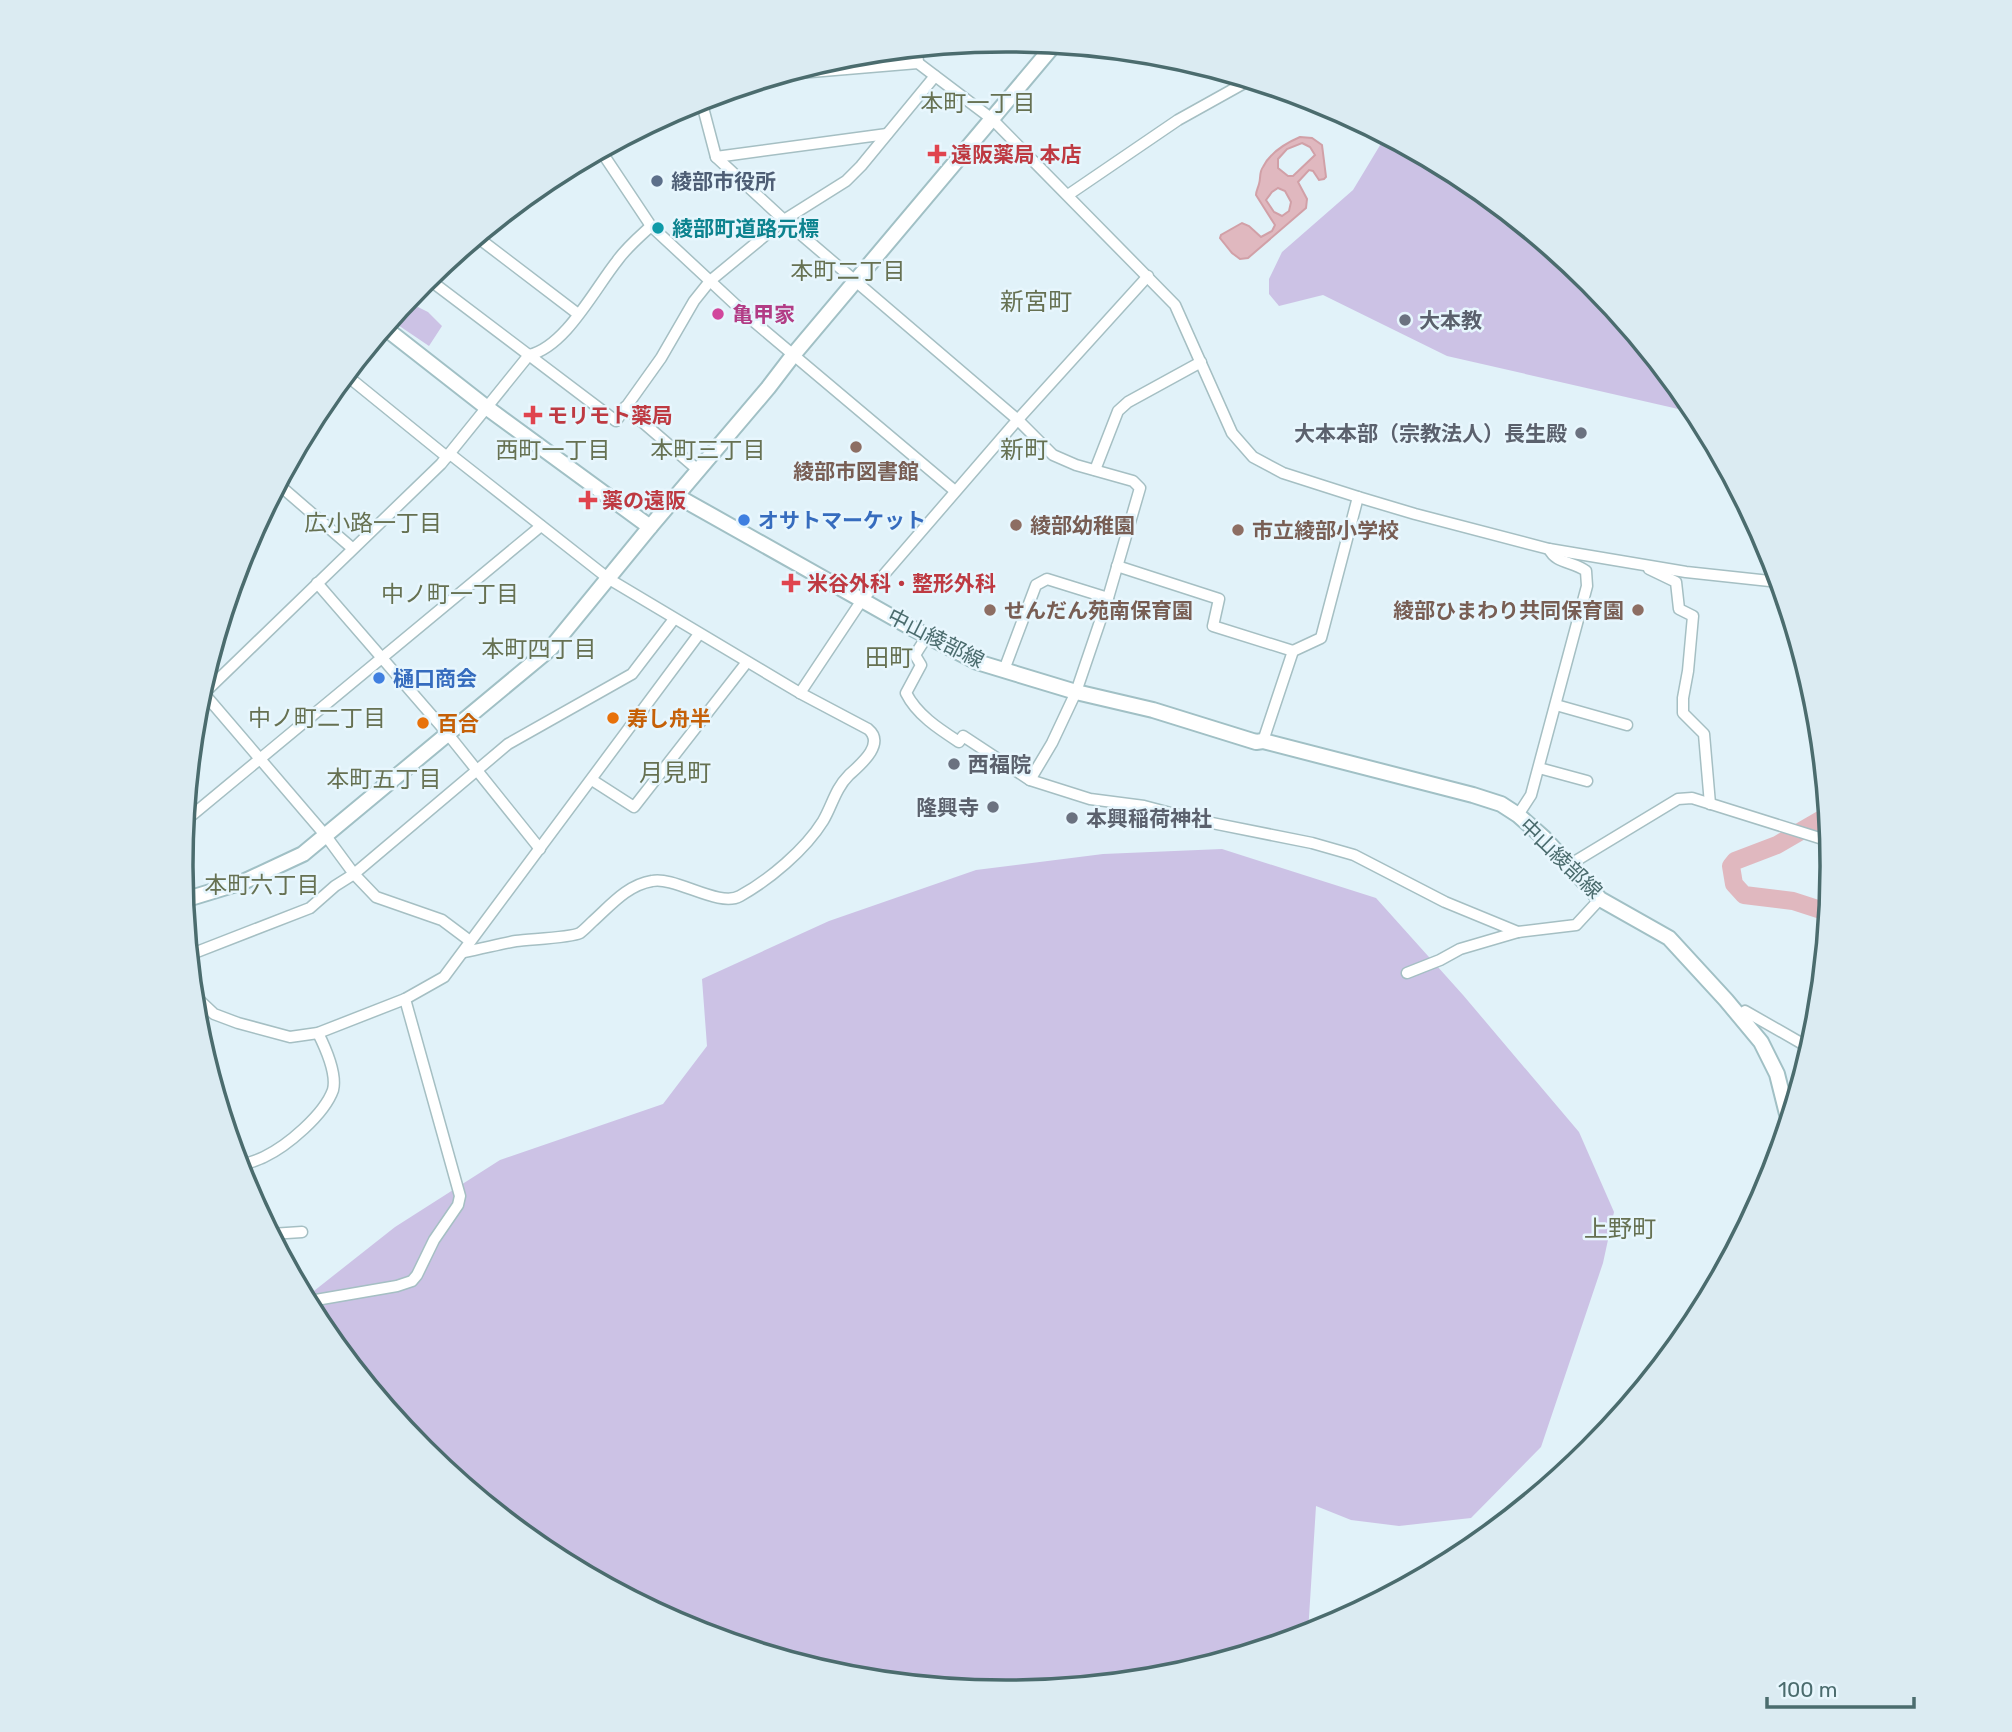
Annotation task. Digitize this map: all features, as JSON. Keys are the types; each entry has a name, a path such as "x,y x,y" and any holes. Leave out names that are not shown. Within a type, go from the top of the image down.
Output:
{"main road":[{"path":"194,897 243,882 303,854 551,648 1047,54"},
{"path":"392,333 486,407 650,527"},
{"name":"中山綾部線","path":"677,496 977,662 1076,692 1153,710 1256,742 1262,741 1501,804 1544,838 1600,899 1669,938 1761,1042 1777,1074 1784,1102"}],"street":[{"path":"917,57 918,62"},
{"path":"843,69 918,62 992,119 1175,305 1232,433 1253,457 1283,473 1358,497 1549,549 1686,572 1767,581"},
{"path":"437,286 616,421 661,358 694,301 710,281 784,220 846,181 935,75"},
{"path":"1068,195 1178,120 1238,87"},
{"path":"704,111 716,157 784,220 1018,421 1053,455 1076,465 1133,481 1140,488 1108,598 1076,692 1052,743 1030,780"},
{"path":"716,157 887,134"},
{"path":"605,158 651,226 794,354 956,491"},
{"path":"214,682 448,456 529,355 540,352 564,334 619,258 651,226"},
{"path":"484,243 578,314"},
{"path":"800,693 862,600 1148,276"},
{"path":"1095,470 1118,411 1128,402 1201,362"},
{"path":"354,381 608,579 800,693 868,729 874,733 876,739 860,765 845,778 810,840 787,863 737,898 723,899 654,880 626,890 578,934 517,941 464,953"},
{"path":"625,407 698,470"},
{"path":"285,490 352,548"},
{"path":"1117,566 1219,599 1213,626 1293,651 1321,638 1358,497"},
{"path":"194,813 541,526"},
{"path":"1518,816 1531,795 1587,586 1586,571 1577,564 1561,562 1549,549"},
{"path":"1643,565 1676,582 1679,609 1693,616 1683,713 1704,734 1710,804"},
{"path":"1004,670 1036,585 1047,579 1108,598"},
{"path":"317,583 447,733 540,849"},
{"path":"197,952 310,908 508,744 632,674 674,619"},
{"path":"205,1005 214,1014 290,1037 318,1033 405,999 444,977 699,634"},
{"path":"927,636 915,655 921,664 906,693 912,705 936,727 959,742 963,736 1030,780 1090,799 1144,806 1197,820 1312,843 1354,855 1445,902 1518,932"},
{"path":"1262,741 1293,651"},
{"path":"592,780 634,807 747,662"},
{"path":"209,703 260,758 326,836 354,874 376,897 442,920 470,941"},
{"path":"1556,705 1626,724"},
{"path":"1539,768 1587,780"},
{"path":"1569,865 1678,799 1692,798 1819,838"},
{"path":"1407,973 1460,949 1518,932 1576,925 1600,899"},
{"path":"318,1300 412,1281 418,1276 434,1240 458,1205 460,1196 405,999"},
{"path":"1740,1016 1745,1011 1800,1042"},
{"path":"249,1163 265,1157 285,1144 311,1122 334,1088 329,1057 318,1033"},
{"path":"280,1233 302,1232"}],"shaded area":[{"path":"1300,137 1312,138 1322,145 1326,177 1319,180 1313,171 1309,170 1298,182 1307,199 1306,208 1248,258 1240,259 1220,238 1221,235 1242,223 1261,237 1272,231 1275,225 1256,195 1261,171 1274,153","holes":["1302,143 1310,147 1315,155 1293,176 1288,176 1278,168 1278,159 1287,149","1278,188 1285,191 1291,202 1289,211 1282,216 1274,212 1266,200"]},
{"path":"1381,144 1458,190 1542,254 1581,291 1618,330 1678,409 1447,356 1323,295 1279,306 1269,294 1269,279 1282,252 1353,190"},
{"path":"418,307 428,312 442,326 429,346 398,325"},
{"path":"1222,849 1376,898 1463,995 1579,1132 1614,1212 1603,1263 1541,1447 1471,1518 1399,1526 1351,1520 1316,1506 1309,1621 1217,1652 1165,1664 1112,1673 1006,1680 900,1673 795,1652 745,1636 695,1618 599,1571 511,1511 470,1478 394,1402 361,1361 313,1292 395,1227 500,1160 663,1104 707,1046 702,979 829,921 976,870 1103,854"}],"waterway":[{"path":"1818,821 1777,845 1735,861 1731,866 1734,884 1744,895 1793,901 1818,909"}],"place":[{"name":"遠阪薬局 本店","path":"937,154"},
{"name":"綾部市役所","path":"657,181"},
{"name":"綾部町道路元標","path":"658,228"},
{"name":"亀甲家","path":"718,314"},
{"name":"大本教","path":"1405,320"},
{"name":"モリモト薬局","path":"533,415"},
{"name":"大本本部（宗教法人）長生殿","path":"1581,433"},
{"name":"綾部市図書館","path":"856,447"},
{"name":"薬の遠阪","path":"588,500"},
{"name":"オサトマーケット","path":"744,520"},
{"name":"綾部幼稚園","path":"1016,525"},
{"name":"市立綾部小学校","path":"1238,530"},
{"name":"米谷外科・整形外科","path":"791,583"},
{"name":"せんだん苑南保育園","path":"990,610"},
{"name":"綾部ひまわり共同保育園","path":"1638,610"},
{"name":"樋口商会","path":"379,678"},
{"name":"寿し舟半","path":"613,718"},
{"name":"百合","path":"423,723"},
{"name":"西福院","path":"954,764"},
{"name":"隆興寺","path":"993,807"},
{"name":"本興稲荷神社","path":"1072,818"}],"district":[{"name":"本町一丁目","path":"978,103"},
{"name":"本町二丁目","path":"848,271"},
{"name":"新宮町","path":"1036,302"},
{"name":"西町一丁目","path":"553,450"},
{"name":"本町三丁目","path":"708,450"},
{"name":"新町","path":"1024,450"},
{"name":"広小路一丁目","path":"373,523"},
{"name":"中ノ町一丁目","path":"450,594"},
{"name":"本町四丁目","path":"539,649"},
{"name":"田町","path":"889,658"},
{"name":"中ノ町二丁目","path":"317,718"},
{"name":"月見町","path":"675,773"},
{"name":"本町五丁目","path":"384,779"},
{"name":"本町六丁目","path":"262,885"},
{"name":"上野町","path":"1620,1229"}]}
